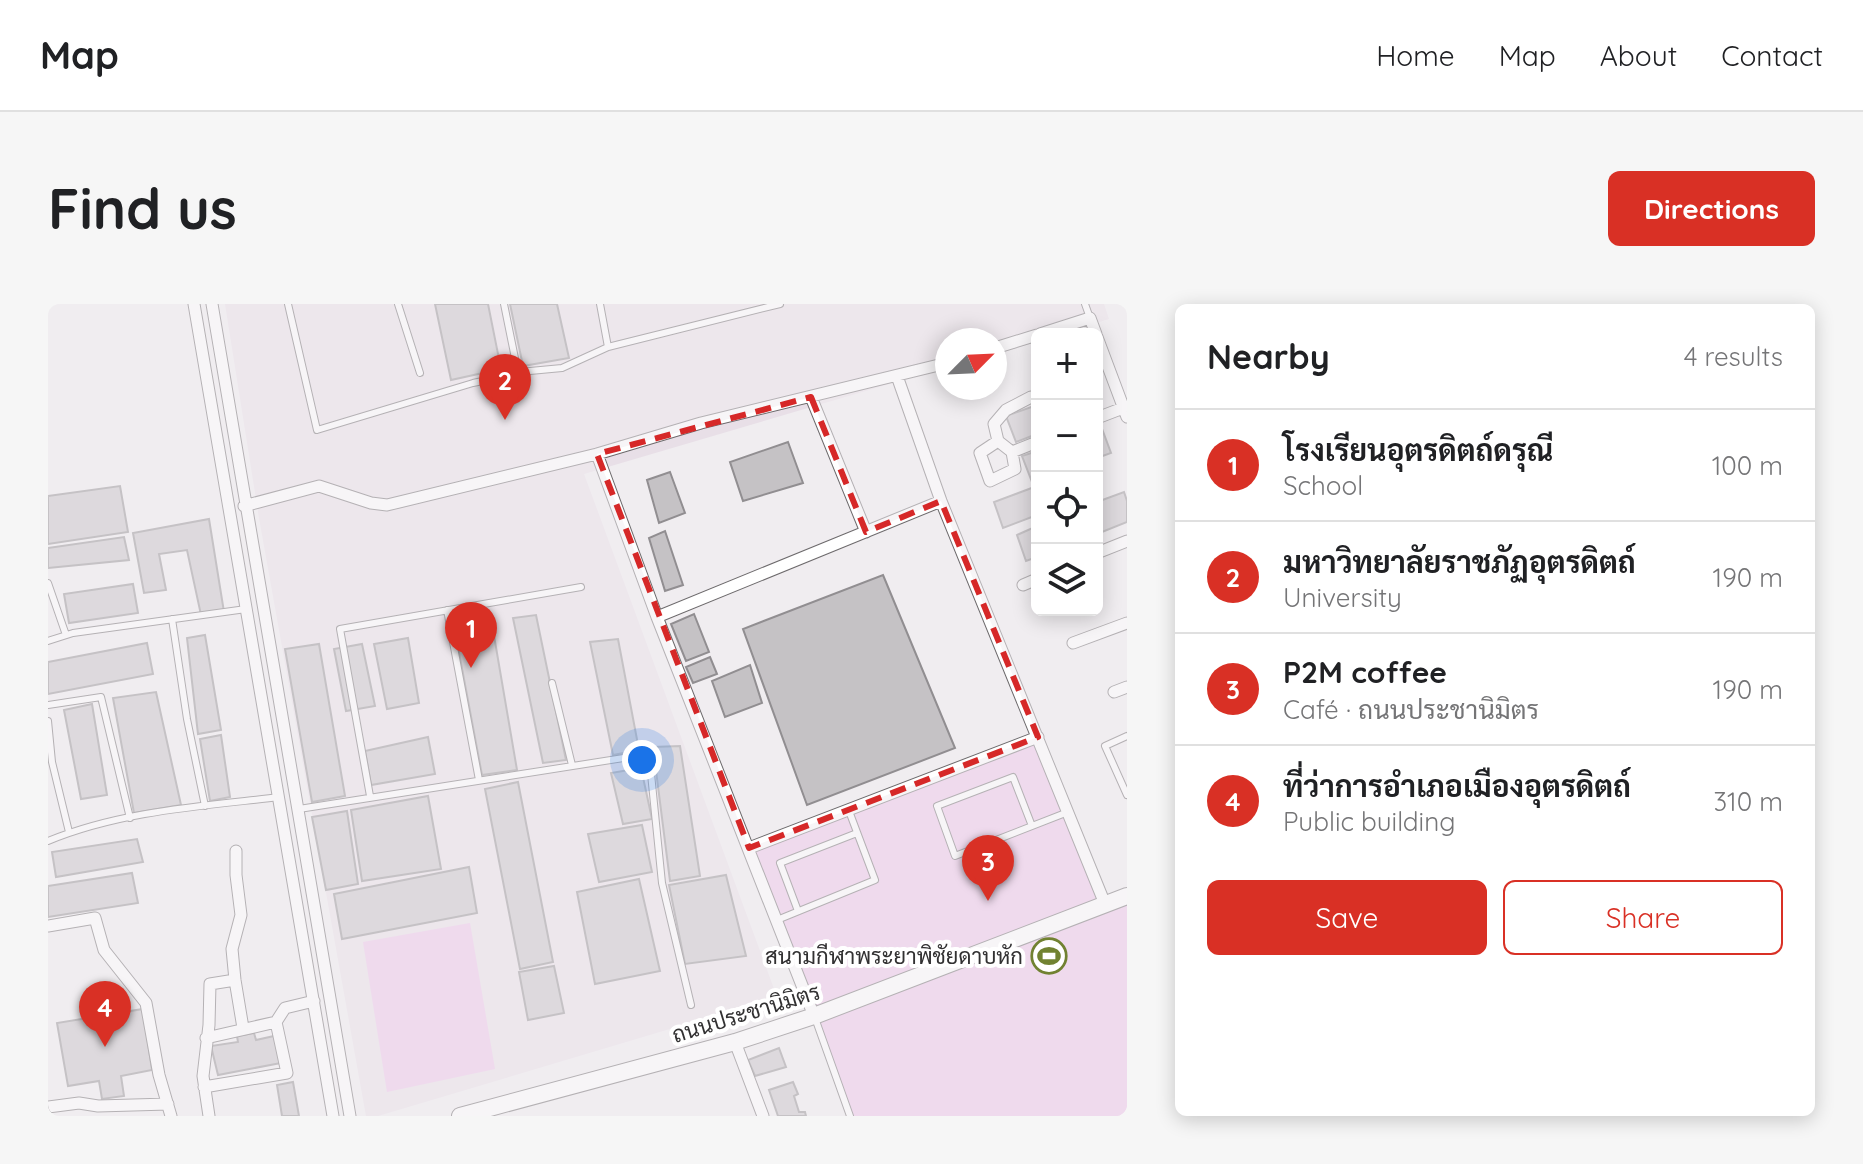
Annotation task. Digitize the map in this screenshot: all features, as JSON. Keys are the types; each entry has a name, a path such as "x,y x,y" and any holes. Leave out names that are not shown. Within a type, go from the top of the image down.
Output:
{"main road":[{"name":"ถนนประชานิมิตร","path":"460,1116 735,1042 814,1016 1127,896"}],"street":[{"path":"194,304 333,1116"},
{"path":"212,304 350,1116"},
{"path":"1058,328 1090,318 1093,328"},
{"path":"1007,344 1031,336"},
{"path":"1103,354 1125,412 1103,417"},
{"path":"244,506 319,486 387,505 935,366"},
{"path":"897,376 941,501 1105,904"},
{"path":"811,397 866,532"},
{"path":"998,441 980,453 990,481 1015,469 1012,452 998,441 994,424 998,416 1031,397"},
{"path":"1012,452 1031,444"},
{"path":"597,454 657,617 814,1016"},
{"path":"657,617 941,501"},
{"path":"1103,551 1127,541"},
{"path":"1023,585 1031,582"},
{"path":"1073,643 1127,623"},
{"path":"1114,692 1127,687"},
{"path":"749,848 1038,737"},
{"path":"236,851 241,915 232,949 243,1028"},
{"path":"48,926 95,918 104,950 146,1003 159,1075 169,1110 79,1103 48,1107"},
{"path":"209,1116 203,1076 210,984 235,980"},
{"path":"204,1087 287,1073 276,1022 285,1008 314,1001"},
{"path":"206,1038 276,1022"},
{"path":"735,1042 763,1116"}],"lane":[{"path":"288,304 317,430 473,383 562,368 608,347 780,304"},
{"path":"398,304 420,373"},
{"path":"504,304 518,373"},
{"path":"600,304 608,347"},
{"path":"1085,304 1090,318"},
{"path":"48,583 66,635"},
{"path":"370,796 340,629 581,587"},
{"path":"48,641 66,635 247,609"},
{"path":"447,610 479,780"},
{"path":"172,619 187,719 205,806"},
{"path":"552,683 572,765"},
{"path":"48,705 101,697 130,818"},
{"path":"48,721 52,762 69,832"},
{"path":"1127,736 1105,746 1127,795"},
{"path":"299,809 649,754 662,883 691,1005"},
{"path":"1032,826 1013,777 937,806 955,856 1068,812"},
{"path":"48,841 69,832 130,818 280,797"},
{"path":"777,920 875,880 848,810"},
{"path":"798,911 780,863 857,833"},
{"path":"814,1016 850,1116"}],"highlighted area":[{"path":"811,397 866,532 941,501 1038,737 749,848 597,454"}],"shaded area":[{"path":"225,304 1104,304 1109,319 1079,328 1031,328 1031,337 1007,348 1007,328 935,328 935,371 584,474 777,997 378,1116 366,1116 259,518"},
{"path":"1038,737 1105,903 1127,896 1127,1116 850,1116 749,848"},
{"path":"470,923 495,1069 387,1092 363,942"}],"building":[{"path":"435,304 488,304 501,369 451,380"},
{"path":"510,304 557,304 569,358 523,366"},
{"path":"1031,407 1031,436 1016,442 1006,416"},
{"path":"1103,431 1111,453 1103,456"},
{"path":"788,442 803,483 743,501 730,462"},
{"path":"1031,453 1031,479 1022,456"},
{"path":"670,472 685,513 659,523 647,480"},
{"path":"120,486 128,532 48,544 48,496"},
{"path":"1031,488 1031,517 1003,528 994,502"},
{"path":"1124,492 1127,522 1103,532 1103,500"},
{"path":"209,519 224,612 201,615 187,550 159,554 166,590 144,593 133,533"},
{"path":"1031,529 1031,559 1026,561 1017,535"},
{"path":"665,531 683,585 665,591 649,538"},
{"path":"124,537 129,560 48,568 48,548"},
{"path":"883,575 955,748 807,805 743,629"},
{"path":"133,584 138,613 69,623 64,594"},
{"path":"694,614 709,652 686,661 671,624"},
{"path":"536,615 566,760 543,763 513,618"},
{"path":"492,624 517,770 482,775 455,631"},
{"path":"205,635 221,730 198,734 187,638"},
{"path":"408,638 419,703 387,709 374,644"},
{"path":"618,639 639,750 613,755 590,642"},
{"path":"147,643 153,674 48,694 48,662"},
{"path":"319,644 345,796 312,802 285,649"},
{"path":"362,644 375,706 346,711 334,649"},
{"path":"710,657 717,674 693,683 686,667"},
{"path":"750,665 762,703 725,717 712,681"},
{"path":"156,692 181,805 134,813 113,698"},
{"path":"92,704 107,795 81,799 64,710"},
{"path":"221,735 230,797 210,801 200,739"},
{"path":"428,737 435,774 371,785 365,751"},
{"path":"680,746 700,876 670,881 653,747"},
{"path":"641,768 652,819 623,824 611,773"},
{"path":"518,782 553,962 520,969 485,789"},
{"path":"428,796 441,869 362,881 351,810"},
{"path":"347,811 358,884 326,890 312,817"},
{"path":"642,825 652,872 599,882 588,834"},
{"path":"137,839 143,862 56,877 52,852"},
{"path":"469,867 477,913 342,939 334,894"},
{"path":"132,873 138,903 48,917 48,886"},
{"path":"726,875 746,956 685,964 669,885"},
{"path":"639,879 660,971 595,984 577,892"},
{"path":"554,966 564,1013 528,1020 519,972"},
{"path":"143,1009 152,1070 121,1076 124,1096 102,1099 99,1081 68,1086 57,1023"},
{"path":"254,1033 256,1040 274,1036 281,1063 218,1075 211,1046 238,1042 237,1036"},
{"path":"779,1048 786,1067 755,1076 748,1060"},
{"path":"293,1082 299,1116 282,1116 277,1085"},
{"path":"793,1082 798,1094 794,1096 799,1112 805,1112 806,1116 778,1116 769,1090"}],"place":[{"name":"มหาวิทยาลัยราชภัฏอุตรดิตถ์","path":"505,420"},
{"name":"โรงเรียนอุตรดิตถ์ดรุณี","path":"471,668"},
{"name":"P2M coffee","path":"988,901"},
{"name":"สนามกีฬาพระยาพิชัยดาบหัก","path":"1049,956"},
{"name":"ที่ว่าการอำเภอเมืองอุตรดิตถ์","path":"105,1047"}]}
